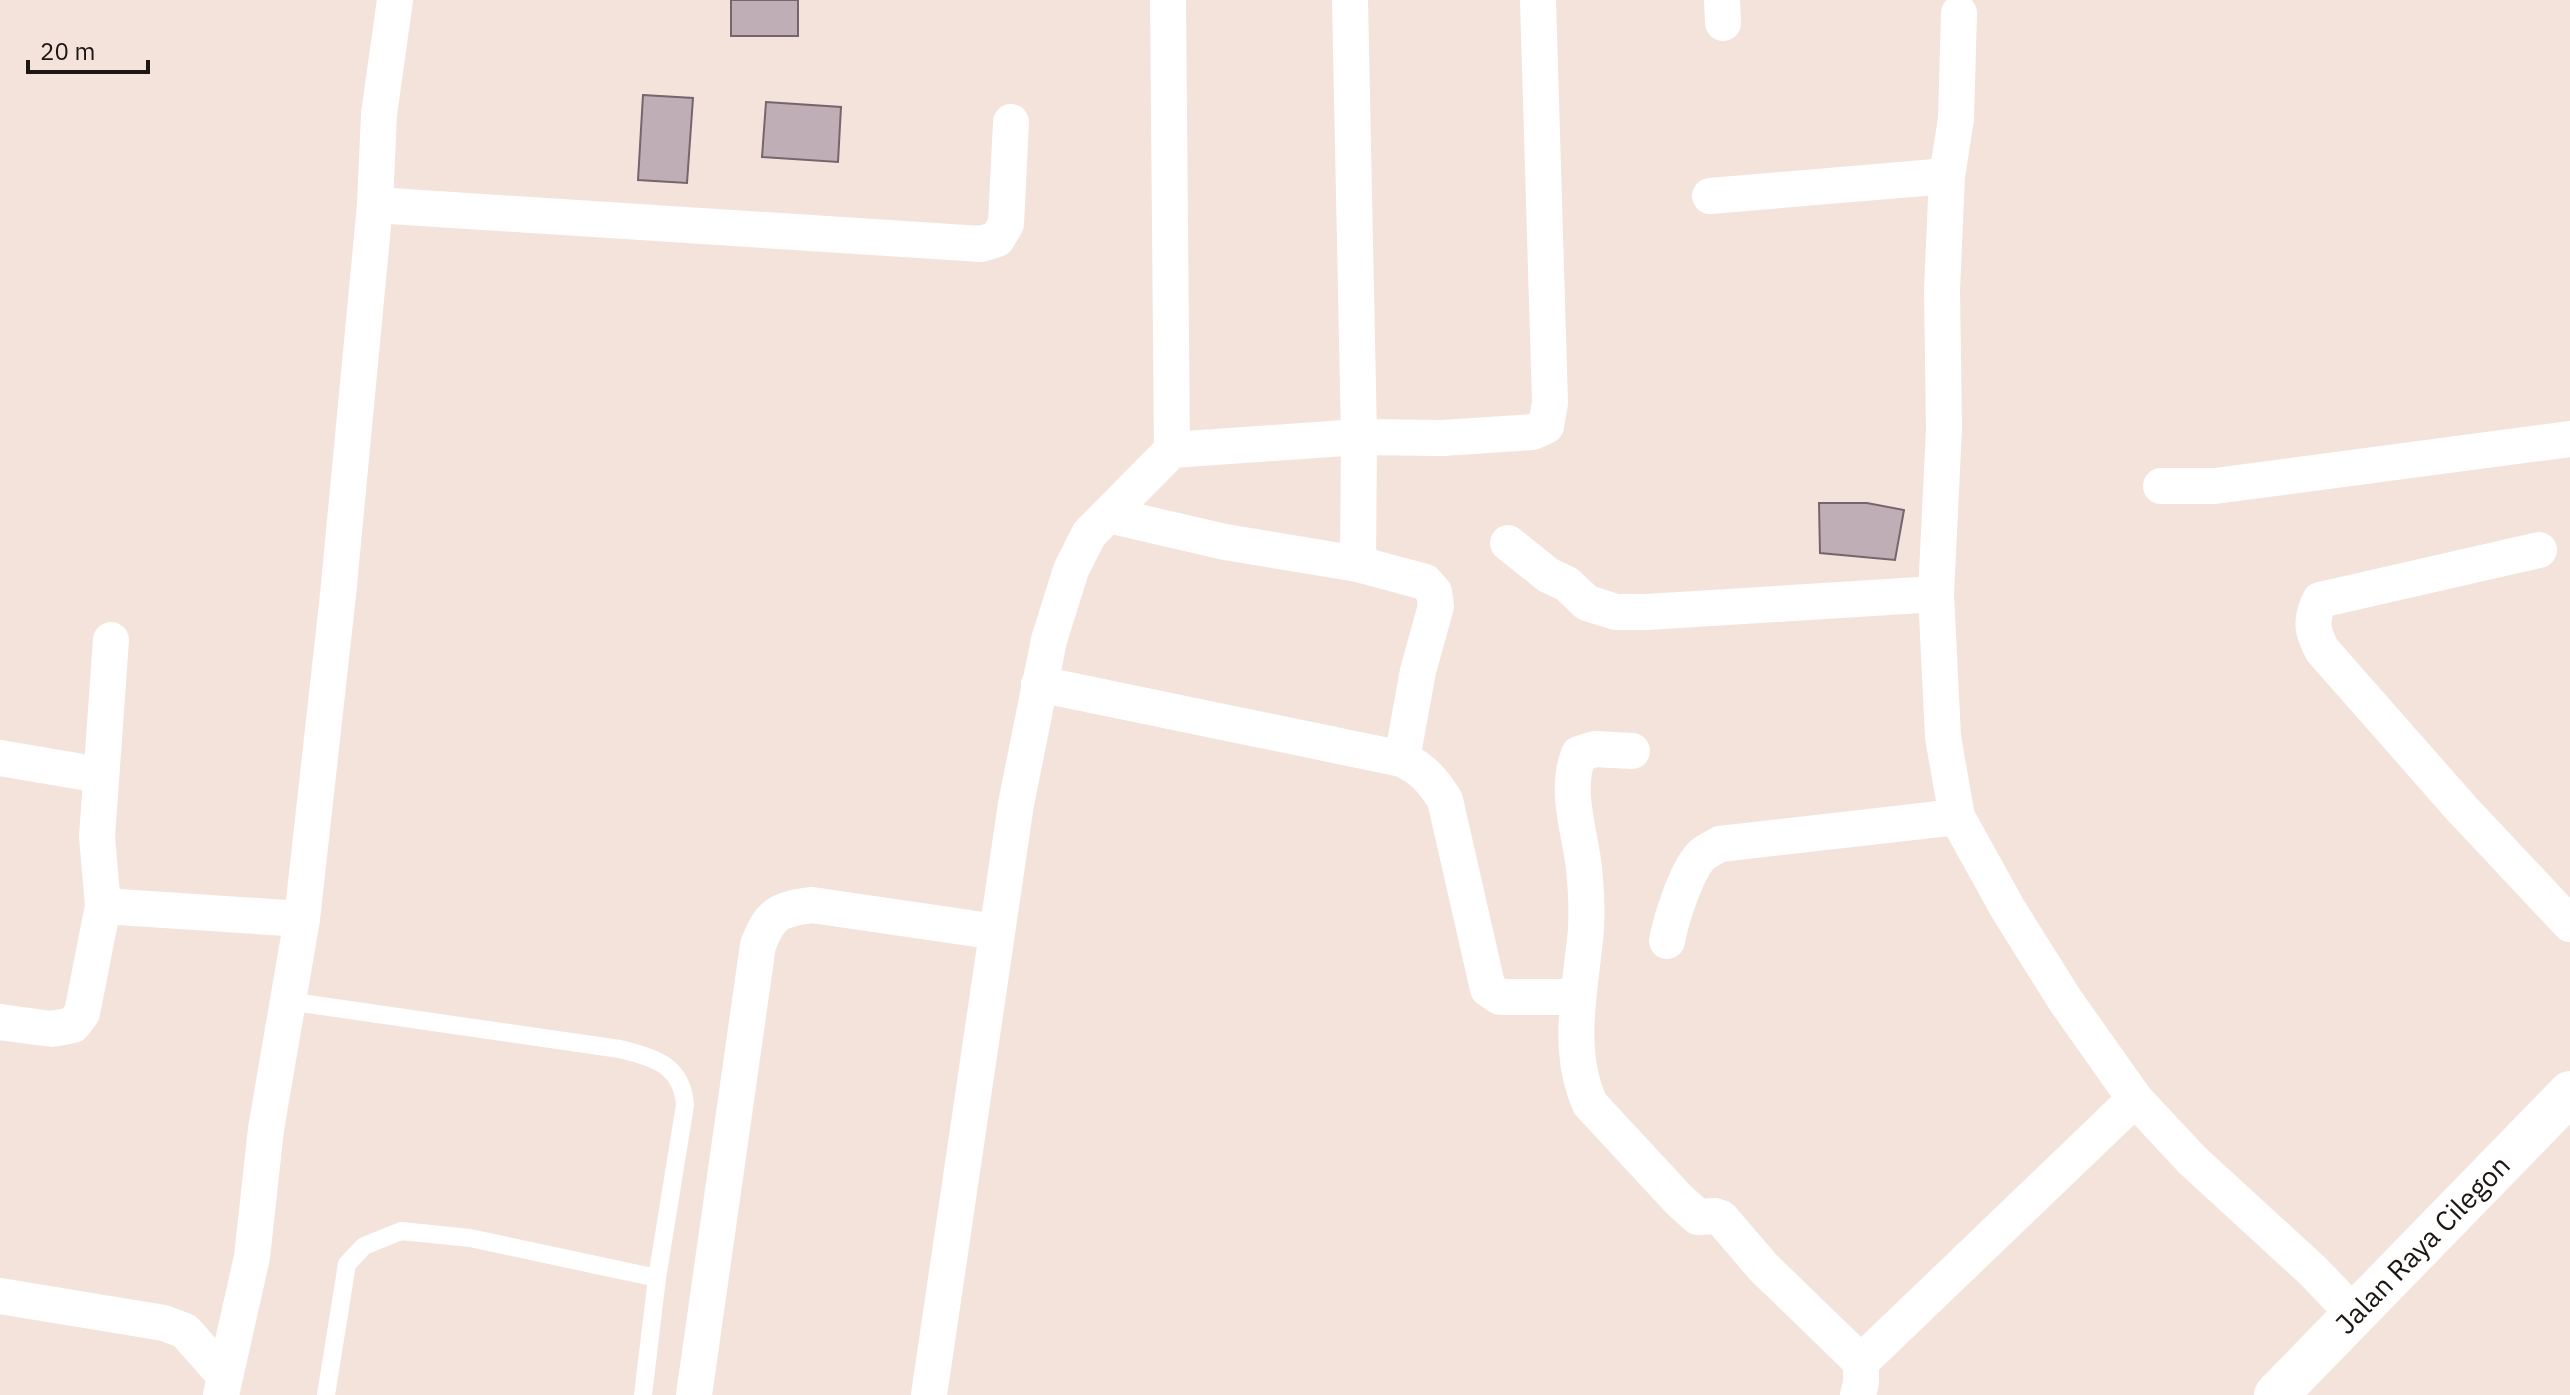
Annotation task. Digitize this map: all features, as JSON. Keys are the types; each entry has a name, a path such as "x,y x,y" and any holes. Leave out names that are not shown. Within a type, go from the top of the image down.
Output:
{"highway":[{"name":"Jalan Raya Cilegon","path":"2276,1395 2570,1093"}],"street":[{"path":"222,1385 252,1257 266,1129 302,919 338,595 375,205 379,114 395,0"},
{"path":"1168,0 1172,450"},
{"path":"1350,0 1359,437 1358,564"},
{"path":"929,1395 1016,804 1049,640 1071,570 1089,534 1172,450 1359,437 1443,438 1533,432 1546,426 1550,403 1538,0"},
{"path":"1959,13 1956,119 1947,176 1942,290 1944,429 1936,594 1943,737 1957,817 2065,1000 2135,1099 2192,1160 2314,1272 2355,1315"},
{"path":"375,205 981,244 997,239 1006,224 1011,122"},
{"path":"1710,196 1947,176"},
{"path":"2161,486 2215,486 2570,439"},
{"path":"1108,515 1225,542 1358,564 1425,582 1434,592 1436,606 1418,671 1402,759"},
{"path":"1508,543 1548,575 1567,584 1587,603 1616,612 1936,594"},
{"path":"2539,550 2320,600 2312,615 2312,632 2322,650 2451,797 2570,924"},
{"path":"0,1022 52,1029 73,1025 82,1013 103,906 97,837 111,640"},
{"path":"1039,684 1402,759 1417,767 1431,778 1445,800 1488,989 1500,997 1578,997"},
{"path":"1632,751 1595,749 1579,754 1573,769 1584,869 1586,926 1578,997 1577,1063 1582,1085 1590,1104 1679,1200 1698,1217 1721,1218 1860,1378 2135,1099"},
{"path":"0,758 100,775"},
{"path":"1667,941 1669,927 1694,867 1703,854 1720,844 1957,817"},
{"path":"694,1395 758,945 767,922 786,908 812,905 997,932"},
{"path":"103,906 302,919"},
{"path":"0,1296 164,1323 185,1331 222,1385"}],"lane":[{"path":"287,1001 620,1049 646,1056 670,1069 684,1087 685,1105 657,1278 643,1395"},
{"path":"326,1395 347,1264 364,1246 401,1231 470,1238 657,1278"}],"building":[{"path":"731,0 798,0 798,36 731,36"},
{"path":"643,95 693,98 687,183 638,180"},
{"path":"766,102 841,107 838,162 762,157"},
{"path":"1819,503 1867,503 1904,510 1895,560 1820,553"}]}
